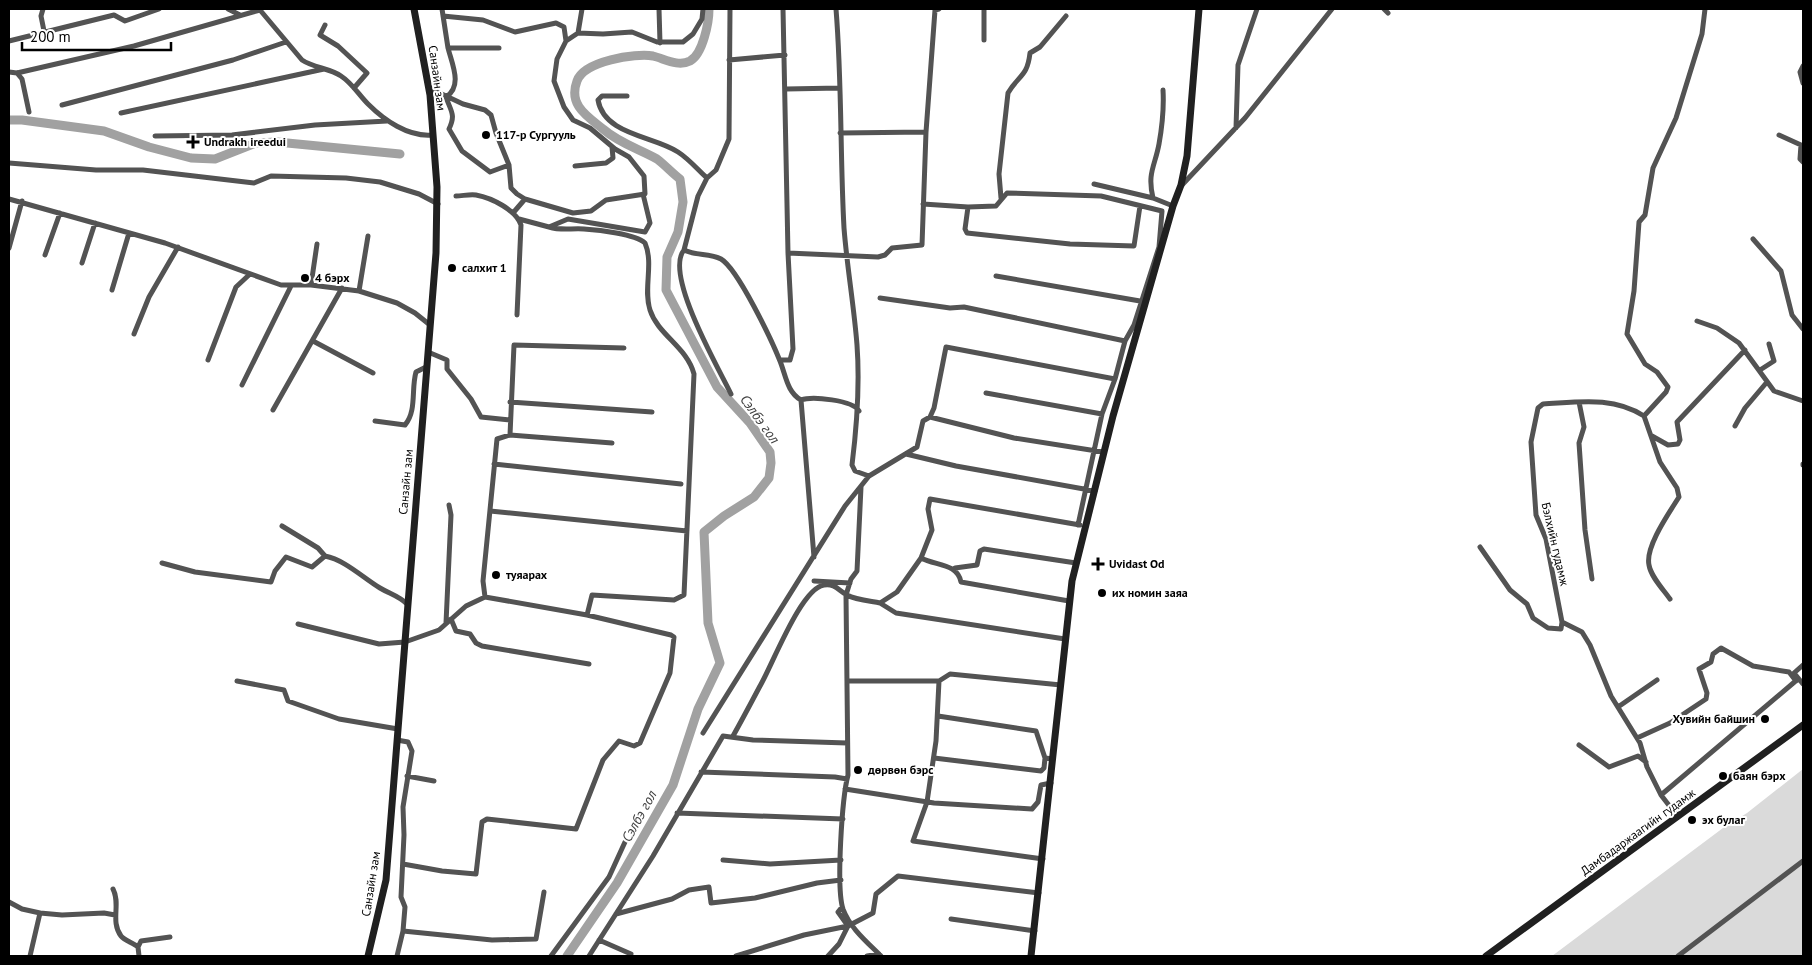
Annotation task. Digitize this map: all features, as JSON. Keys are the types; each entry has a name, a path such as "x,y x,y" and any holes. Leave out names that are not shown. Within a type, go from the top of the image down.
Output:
{"main road":[{"name":"Санзайн зам","path":"368,956 386,880 438,204 429,88 414,9"},
{"path":"1031,956 1054,759 1069,601 1082,526 1095,491 1104,452 1173,206 1182,186 1191,118 1199,9"},
{"name":"Дамбадаржаагийн гудамж","path":"1486,956 1803,725"}],"street":[{"path":"43,9 41,16 44,31"},
{"path":"9,41 114,15 126,22 159,9"},
{"path":"228,9 240,15"},
{"path":"9,72 17,72 134,46 259,9 286,42 309,64 326,68 343,78 387,121 411,132 432,135"},
{"path":"442,9 448,48 456,79 454,89 446,97"},
{"path":"578,33 582,9"},
{"path":"659,9 660,43"},
{"path":"429,88 446,97 485,110 491,115 496,133 510,165 511,188 517,194 525,199 573,213 591,211 606,200 646,194 644,176 629,157 612,147 590,128 573,120 564,106 554,81 557,59 566,41 578,33 632,32 660,43 683,42 693,34 702,19 703,9"},
{"path":"730,9 728,138 716,170 707,178 698,196 684,250 679,261 687,303 731,394"},
{"path":"780,360 788,362 792,356 783,9"},
{"path":"836,9 846,256 857,343 859,411 853,469 869,476"},
{"path":"788,254 882,257 892,248 922,245 926,132 935,10 939,9"},
{"path":"984,9 984,40"},
{"path":"1236,128 1238,65 1256,9"},
{"path":"1182,186 1236,128 1332,9"},
{"path":"1384,9 1388,13"},
{"path":"1670,599 1649,566 1649,554 1679,497 1677,488 1660,462 1644,416 1668,387 1658,372 1645,364 1627,334 1634,291 1639,222 1645,215 1653,168 1676,118 1702,34 1706,9"},
{"path":"443,16 483,20 515,32 556,22 564,27 566,41"},
{"path":"1001,198 999,174 1008,93 1027,71 1030,53 1040,47 1066,16"},
{"path":"325,25 320,36 338,46 367,73 354,88"},
{"path":"62,105 233,60 286,42"},
{"path":"448,48 499,48"},
{"path":"729,60 785,54"},
{"path":"1803,66 1800,72 1803,83"},
{"path":"121,113 326,68"},
{"path":"17,72 22,79 30,112"},
{"path":"786,89 840,88"},
{"path":"1153,198 1150,186 1153,161 1159,147 1163,90"},
{"path":"627,96 602,96 598,100 599,108 612,124 679,152 707,178"},
{"path":"446,97 454,122 449,129 462,151 489,172 510,165"},
{"path":"154,136 241,135 315,125 387,121"},
{"path":"840,133 926,132"},
{"path":"1779,135 1800,145 1800,159 1803,162"},
{"path":"575,166 606,163 613,158 612,147"},
{"path":"9,163 96,170 143,170 254,183 271,176 346,178 380,182 419,194 438,204"},
{"path":"1094,184 1153,198 1173,206"},
{"path":"880,603 897,592 921,558 932,530 928,509 930,498 1082,526 1085,490 1102,414 1115,379 1125,341 1134,325 1140,301 1161,247 1162,211 1101,196 1007,193 996,206 968,207 923,204"},
{"path":"549,227 568,219 645,232 650,223 643,194"},
{"path":"456,196 476,195 513,213 519,219 521,226 517,315"},
{"path":"9,199 178,248 275,283 360,291 397,303 416,313 430,325"},
{"path":"513,213 525,199"},
{"path":"9,248 22,202"},
{"path":"968,207 965,229 967,234 1070,244 1134,246 1140,206"},
{"path":"45,255 60,213"},
{"path":"519,219 562,231 584,229 636,237 647,246 650,312 687,356 694,374 686,576 682,597 674,600 592,594 587,615"},
{"path":"82,264 95,223"},
{"path":"112,290 129,233"},
{"path":"360,291 368,236"},
{"path":"1753,239 1781,271 1792,314 1803,329"},
{"path":"311,285 317,244"},
{"path":"134,334 149,297 178,248"},
{"path":"684,250 696,255 714,257 726,264 752,304 780,360 790,390 801,400 814,558"},
{"path":"208,360 236,287 250,274"},
{"path":"996,276 1140,301"},
{"path":"242,384 291,286"},
{"path":"273,410 342,288"},
{"path":"880,298 950,308 964,307 1125,341"},
{"path":"1697,321 1717,328 1745,350 1774,391 1803,401"},
{"path":"313,341 373,373"},
{"path":"1760,370 1774,361 1769,344"},
{"path":"510,435 514,345 624,348"},
{"path":"703,733 845,506 869,476 892,460 917,447 923,421 930,417 934,408 946,347 1115,379"},
{"path":"1652,436 1668,445 1678,444 1680,440 1677,422 1745,350"},
{"path":"428,352 447,360 447,369 471,399 481,417 510,420"},
{"path":"375,421 405,425 411,418 413,383 416,372 426,367"},
{"path":"1735,426 1745,408 1767,382"},
{"path":"986,393 1102,414"},
{"path":"801,400 809,398 848,403 856,406 859,411"},
{"path":"510,402 652,412"},
{"path":"1579,402 1584,427 1579,443 1585,530 1592,579"},
{"name":"Бэлхийн гудамж","path":"1562,622 1546,539 1536,515 1531,442 1540,405 1608,402 1630,407 1644,416"},
{"path":"930,417 1014,438 1104,452"},
{"path":"485,597 483,581 497,439 510,435 612,443"},
{"path":"906,454 956,466 1095,491"},
{"path":"494,464 681,484"},
{"path":"861,486 857,571 848,588 847,779 840,860 842,907 838,912 880,955"},
{"path":"446,624 451,515 449,505"},
{"path":"490,511 687,531"},
{"path":"282,526 318,548 325,556 335,558 381,588 398,596 407,604"},
{"path":"1480,547 1510,590 1526,604 1533,618 1548,628 1562,630 1562,622 1582,632 1618,707 1637,738 1646,763 1661,794 1678,817"},
{"path":"921,558 931,563 955,568 971,568 977,565 980,551 984,549 1076,562"},
{"path":"162,563 195,572 271,582 275,570 286,557 312,567 325,556"},
{"path":"955,568 960,574 962,582 1069,601"},
{"path":"814,582 848,588 896,613 1065,639"},
{"path":"733,736 761,686 789,626 809,596 816,588 824,585 848,588"},
{"path":"298,624 379,644 404,642 439,630 466,606 485,597 587,615 674,637 670,673 640,743 638,746 622,742 615,744 603,760 578,826 574,830 487,820 482,822 476,874 442,871 403,864"},
{"path":"451,619 456,631 470,634 476,643 482,646 589,664"},
{"path":"1637,738 1670,723 1706,699 1707,693 1699,669 1711,662 1714,654 1721,648 1753,666 1790,672 1803,684"},
{"path":"1797,679 1794,673 1803,665"},
{"path":"847,681 939,681 950,674 1060,684"},
{"path":"1661,794 1797,679"},
{"path":"1618,707 1657,680"},
{"path":"237,681 284,690 288,700 339,719 398,729"},
{"path":"939,681 934,758 927,802 913,841 1043,859"},
{"path":"934,758 1040,771 1044,768 1045,758 1036,731 938,716"},
{"path":"589,956 721,738 733,736 753,740 847,743"},
{"path":"397,740 410,743 412,751 403,807 401,897 405,907 403,931 397,956"},
{"path":"1579,745 1609,767 1638,756 1646,763"},
{"path":"1045,758 1054,759"},
{"path":"701,772 847,779"},
{"path":"407,776 434,781"},
{"path":"845,789 927,802 1032,810 1038,802 1041,785 1051,784"},
{"path":"677,813 843,819"},
{"path":"551,956 609,877 625,842"},
{"path":"723,860 770,864 840,860"},
{"path":"1678,956 1803,861"},
{"path":"736,956 804,935 849,925 873,913 876,894 898,876 1039,893"},
{"path":"616,914 672,899 689,890 709,887 711,903 756,898 817,882 841,880"},
{"path":"113,889 116,895 115,915 122,938 138,947"},
{"path":"403,931 492,940 536,939 544,892"},
{"path":"9,902 22,910 62,915 104,913 115,915"},
{"path":"30,956 40,912"},
{"path":"950,919 1035,931"},
{"path":"828,956 840,944 849,925"},
{"path":"139,956 138,947 141,942 170,937"},
{"path":"599,940 624,949 631,954 630,956"},
{"path":"867,956 880,955"}],"shaded area":[{"path":"1803,769 1803,956 1552,956 1723,828 1747,813"}],"waterway":[{"name":"Сэлбэ гол","path":"567,956 617,883 673,785 698,709 720,663 708,623 704,532 724,516 754,497 769,478 770,452 750,423 717,387 666,290 667,257 678,232 683,202 680,179 657,159 609,134 585,114 575,97 577,81 582,74 589,68 611,60 645,55 676,63 690,61 695,57 702,45 709,9"},
{"path":"9,120 104,131 149,147 191,158 215,159 256,143 277,142 400,154"}],"place":[{"name":"117-р Сургууль","path":"486,135"},
{"name":"Undrakh ireedui","path":"193,142"},
{"name":"салхит 1","path":"452,268"},
{"name":"4 бэрх","path":"305,278"},
{"name":"Uvidast Od","path":"1098,564"},
{"name":"туяарах","path":"496,575"},
{"name":"их номин заяа","path":"1102,593"},
{"name":"Хувийн байшин","path":"1765,719"},
{"name":"дөрвөн бэрс","path":"858,770"},
{"name":"баян бэрх","path":"1723,776"},
{"name":"эх булаг","path":"1692,820"}]}
